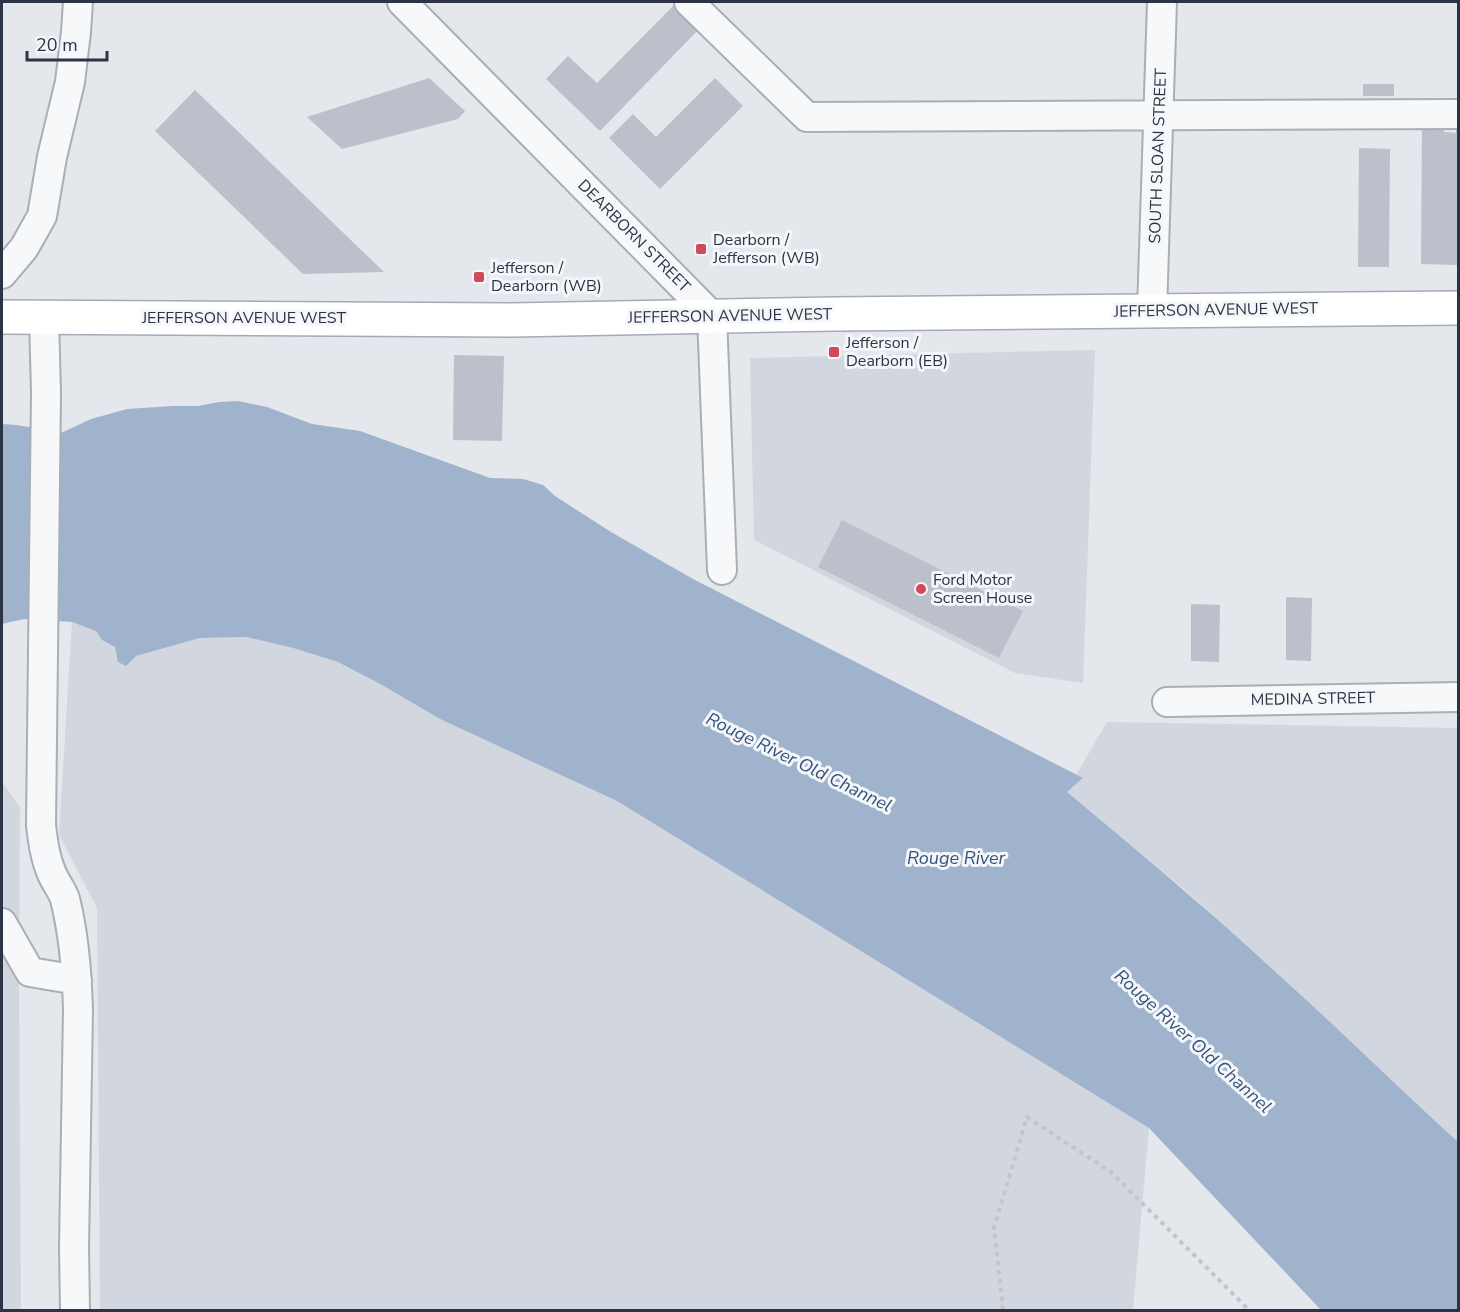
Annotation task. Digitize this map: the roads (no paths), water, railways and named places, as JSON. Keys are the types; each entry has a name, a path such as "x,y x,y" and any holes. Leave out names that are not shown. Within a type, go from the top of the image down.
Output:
{"main road":[{"name":"JEFFERSON AVENUE WEST","path":"2,317 513,320 1458,308"}],"street":[{"path":"2,274 24,248 42,216 52,157 70,82 78,2"},
{"name":"DEARBORN STREET","path":"402,2 712,316"},
{"path":"689,2 807,117 1458,114"},
{"name":"SOUTH SLOAN STREET","path":"1152,311 1162,2"},
{"path":"712,316 722,570"},
{"path":"44,317 46,393 41,825 43,850 52,874 64,895 72,934 77,980 75,1311"},
{"name":"MEDINA STREET","path":"1167,702 1458,697"},
{"path":"2,923 30,972"},
{"path":"2,968 77,980"}],"water":[{"name":"Rouge River","path":"238,401 267,407 312,424 360,431 490,478 523,479 543,485 555,496 611,532 693,579 1083,778 1067,792 1252,951 1458,1142 1458,1310 1321,1310 1149,1128 617,801 440,719 338,662 246,637 200,638 136,656 126,666 118,662 115,647 102,640 96,631 72,622 24,619 2,624 2,424 61,433 91,419 127,409 198,406"}],"place":[{"name":"Dearborn / Jefferson (WB)","path":"701,249"},
{"name":"Jefferson / Dearborn (WB)","path":"479,277"},
{"name":"Jefferson / Dearborn (EB)","path":"834,352"},
{"name":"Ford Motor Screen House","path":"921,589"}],"water label":[{"name":"Rouge River Old Channel","path":"799,762"},
{"name":"Rouge River Old Channel","path":"1193,1041"}]}
